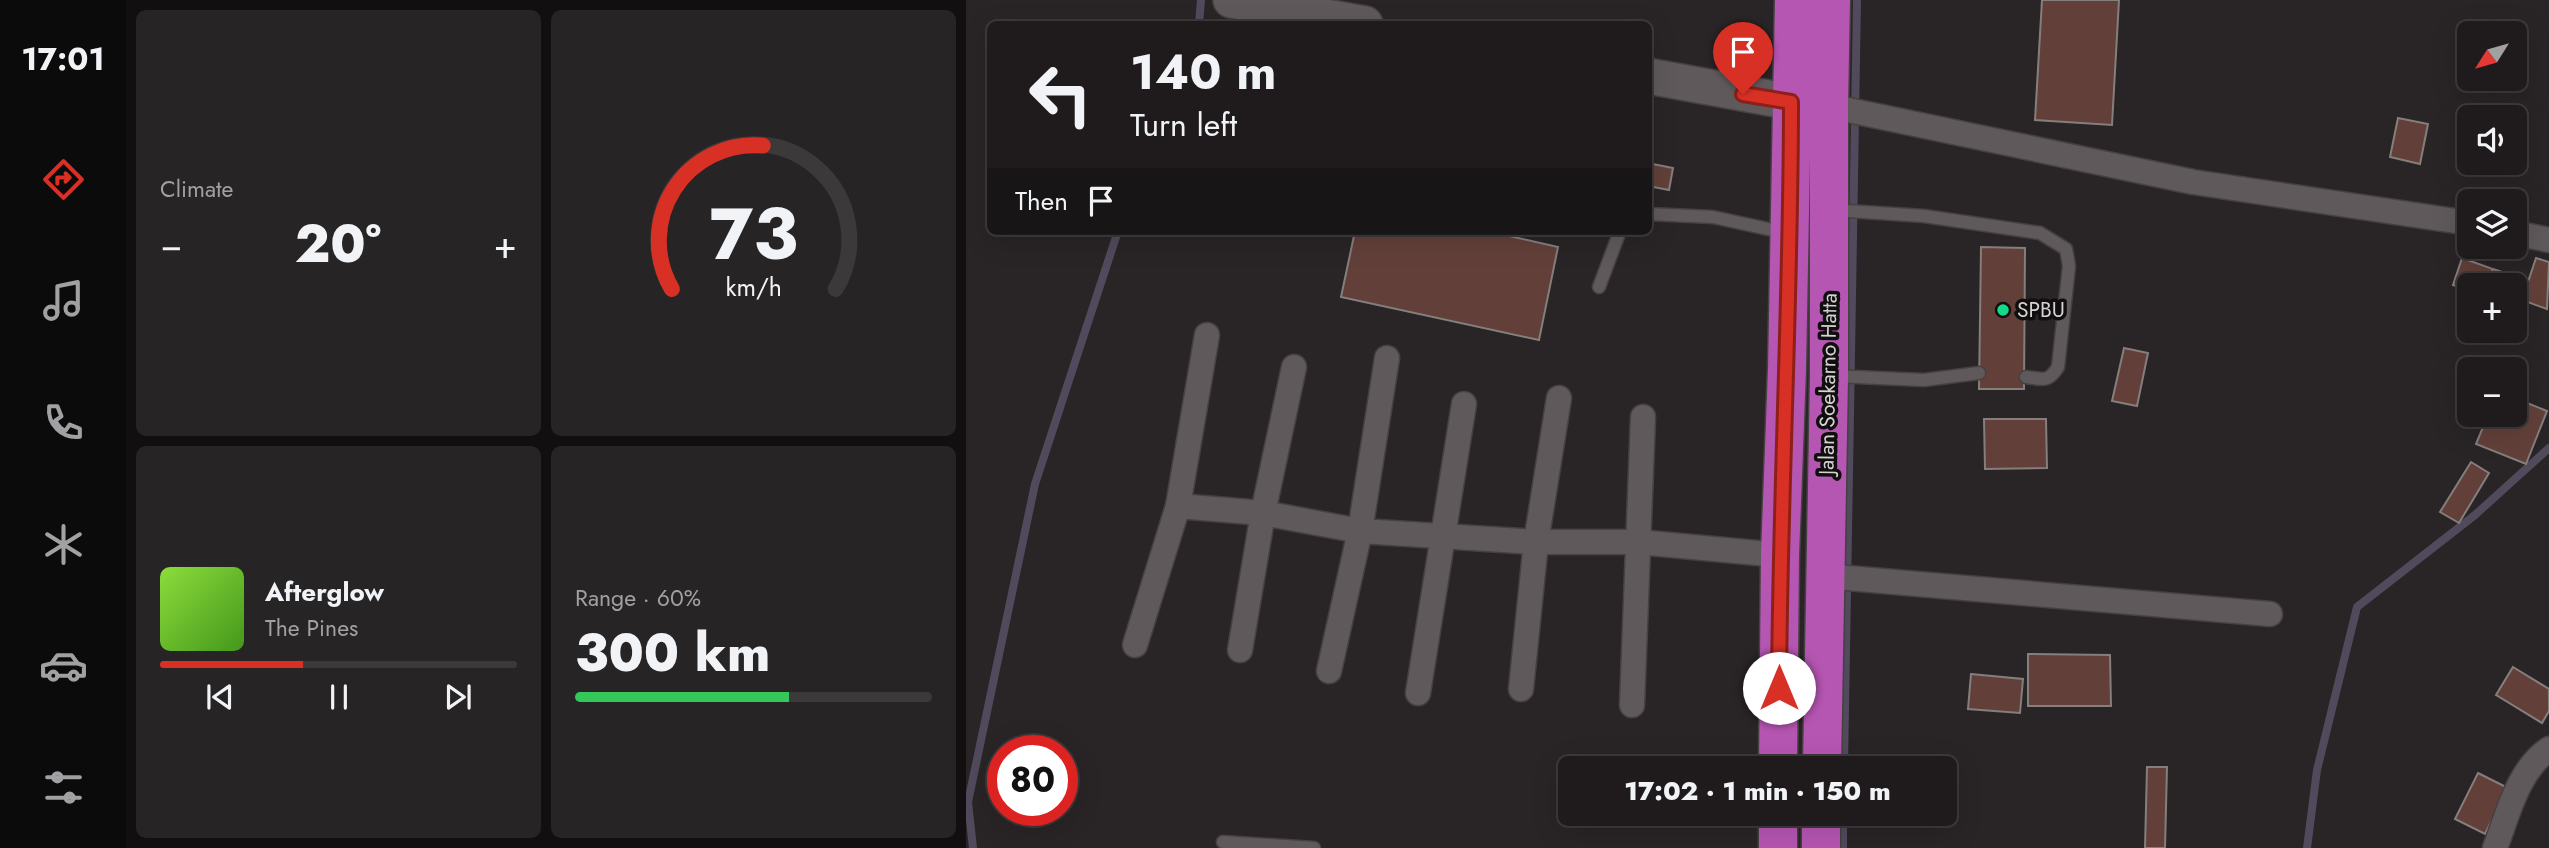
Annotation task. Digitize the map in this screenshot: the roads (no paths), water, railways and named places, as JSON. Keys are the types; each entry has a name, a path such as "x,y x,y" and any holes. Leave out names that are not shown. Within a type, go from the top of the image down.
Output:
{"highway":[{"name":"Jalan Soekarno Hatta","path":"1778,756 1780,555 1794,0"},
{"name":"Jalan Soekarno Hatta","path":"1823,756 1831,577 1829,209 1836,108 1831,0"},
{"path":"1778,826 1778,848"},
{"path":"1821,826 1821,848"}],"street":[{"path":"1231,0 1347,21"},
{"path":"1652,77 1791,102"},
{"path":"1836,108 2193,182 2457,221"},
{"path":"2527,235 2549,240"},
{"path":"1135,645 1178,506 1206,335"},
{"path":"1329,671 1360,531 1387,358"},
{"path":"1240,650 1263,513 1294,367"},
{"path":"1521,690 1536,542 1559,398"},
{"path":"1418,693 1464,404"},
{"path":"1632,705 1649,543 1643,417"},
{"path":"1178,506 1263,513 1360,531 1443,534 1536,542 1649,543 1780,555"},
{"path":"1831,577 2270,614"},
{"path":"2496,848 2526,773 2536,759 2549,748"}],"lane":[{"path":"1829,209 1924,216 2040,233 2066,249 2069,266 2058,367 2046,380 2025,377"},
{"path":"1652,214 1713,217 1790,234"},
{"path":"1599,287 1618,235"},
{"path":"1829,376 1924,380 1979,373"},
{"path":"1223,842 1314,848"}],"waterway":[{"path":"1199,21 1201,0"},
{"path":"1844,756 1857,0"},
{"path":"973,848 968,802 1035,484 1117,235"},
{"path":"2307,848 2317,770 2357,607 2475,515 2549,448"},
{"path":"1843,826 1843,848"}],"place":[{"name":"SPBU","path":"2003,310"}]}
